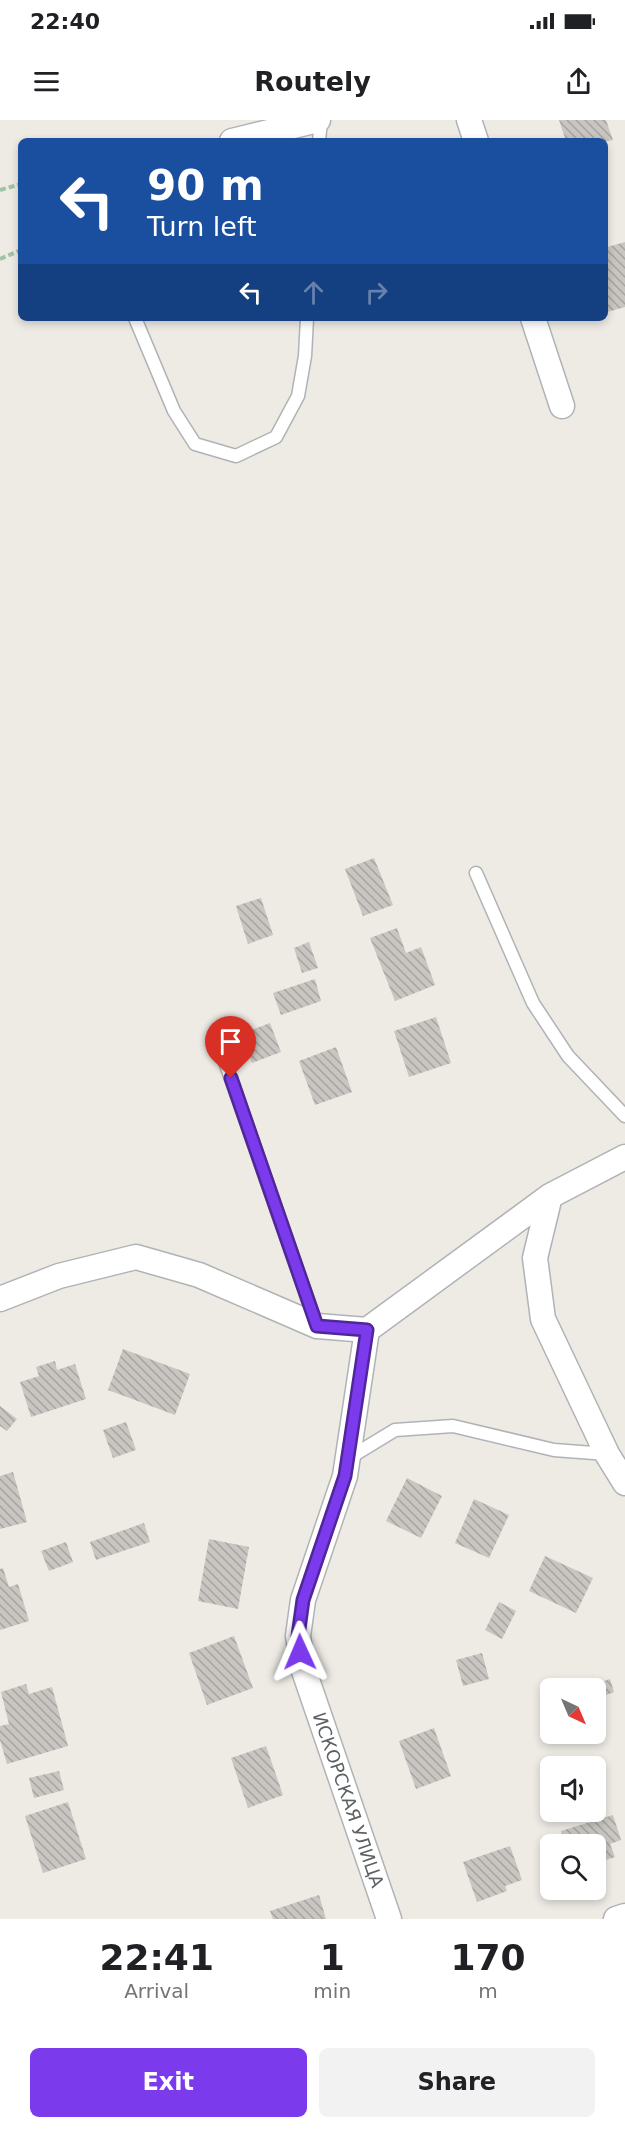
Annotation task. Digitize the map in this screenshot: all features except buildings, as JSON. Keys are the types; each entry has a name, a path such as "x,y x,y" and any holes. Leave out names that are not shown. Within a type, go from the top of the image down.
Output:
{"street":[{"path":"244,138 319,120"},
{"path":"469,120 475,138"},
{"path":"534,321 562,406"},
{"path":"0,1299 59,1276 136,1257 199,1275 317,1326 367,1330 550,1196 625,1156"},
{"path":"550,1196 535,1258 543,1319 608,1454 625,1483"},
{"name":"ИСКОРСКАЯ УЛИЦА","path":"367,1330 345,1476 303,1600 298,1636 303,1668 389,1919"},
{"path":"616,1919 625,1916"}],"lane":[{"path":"319,120 319,138"},
{"path":"136,321 174,411 195,444 236,456 276,437 298,396 305,356 307,321"},
{"path":"476,873 533,1003 568,1056 625,1116"},
{"path":"215,1033 317,1326"},
{"path":"348,1458 395,1430 453,1426 554,1450 608,1454"}],"path":[{"path":"0,190 18,185"},
{"path":"0,259 18,251"}],"route":[{"path":"231,1078 317,1326 367,1330 345,1476 303,1600 298,1636 300,1652"}]}
